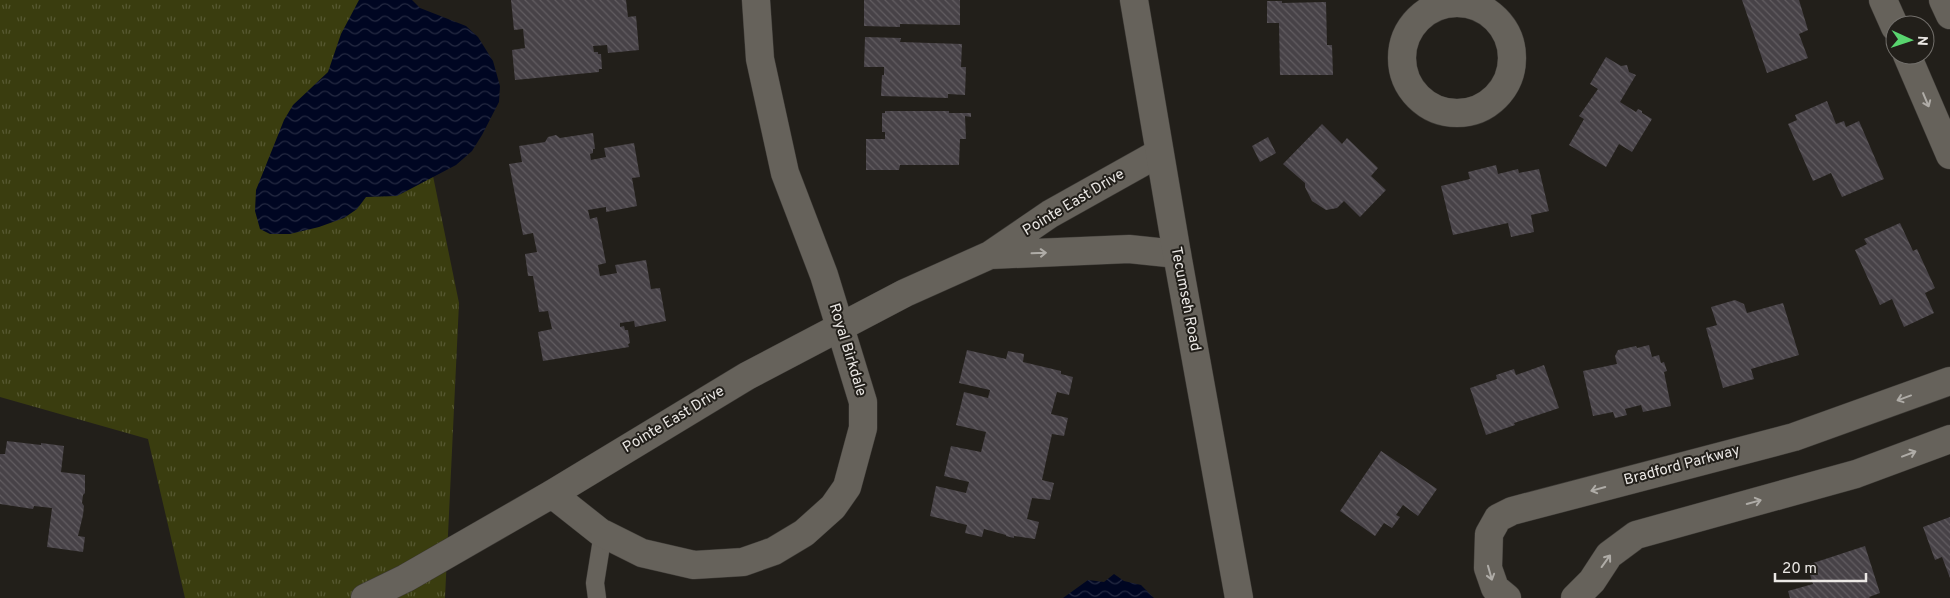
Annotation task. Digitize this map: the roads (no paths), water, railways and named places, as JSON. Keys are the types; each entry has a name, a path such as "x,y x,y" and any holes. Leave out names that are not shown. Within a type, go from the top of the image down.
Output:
{"street":[{"name":"Royal Birkdale","path":"552,494 603,533 642,553 694,565 743,562 774,551 804,533 833,507 847,487 864,428 863,402 824,274 785,173 760,59 756,0"},
{"name":"Tecumseh Road","path":"1134,0 1159,153 1239,598"},
{"path":"1883,0 1890,15"},
{"path":"1943,0 1950,15"},
{"path":"1911,65 1950,154"},
{"name":"Pointe East Drive","path":"365,598 406,578 552,494 747,376 905,292 990,255 1050,214 1159,153"},
{"name":"Pointe East Drive","path":"990,255 1129,249 1177,254"},
{"name":"Bradford Parkway","path":"1507,598 1495,588 1488,568 1489,534 1498,518 1512,511 1794,437 1950,381"},
{"path":"1575,598 1592,581 1609,555 1636,535 1856,474 1950,439"}],"lane":[{"path":"597,598 595,583 603,533"}],"water":[{"path":"359,0 412,0 420,8 466,26 478,37 493,61 500,86 499,102 472,151 456,165 397,196 366,197 357,209 344,218 319,227 290,234 270,234 260,229 255,211 256,190 284,120 293,105 328,72 341,34"},
{"path":"1114,574 1124,581 1141,585 1154,598 1063,598 1088,580 1104,582"}]}
